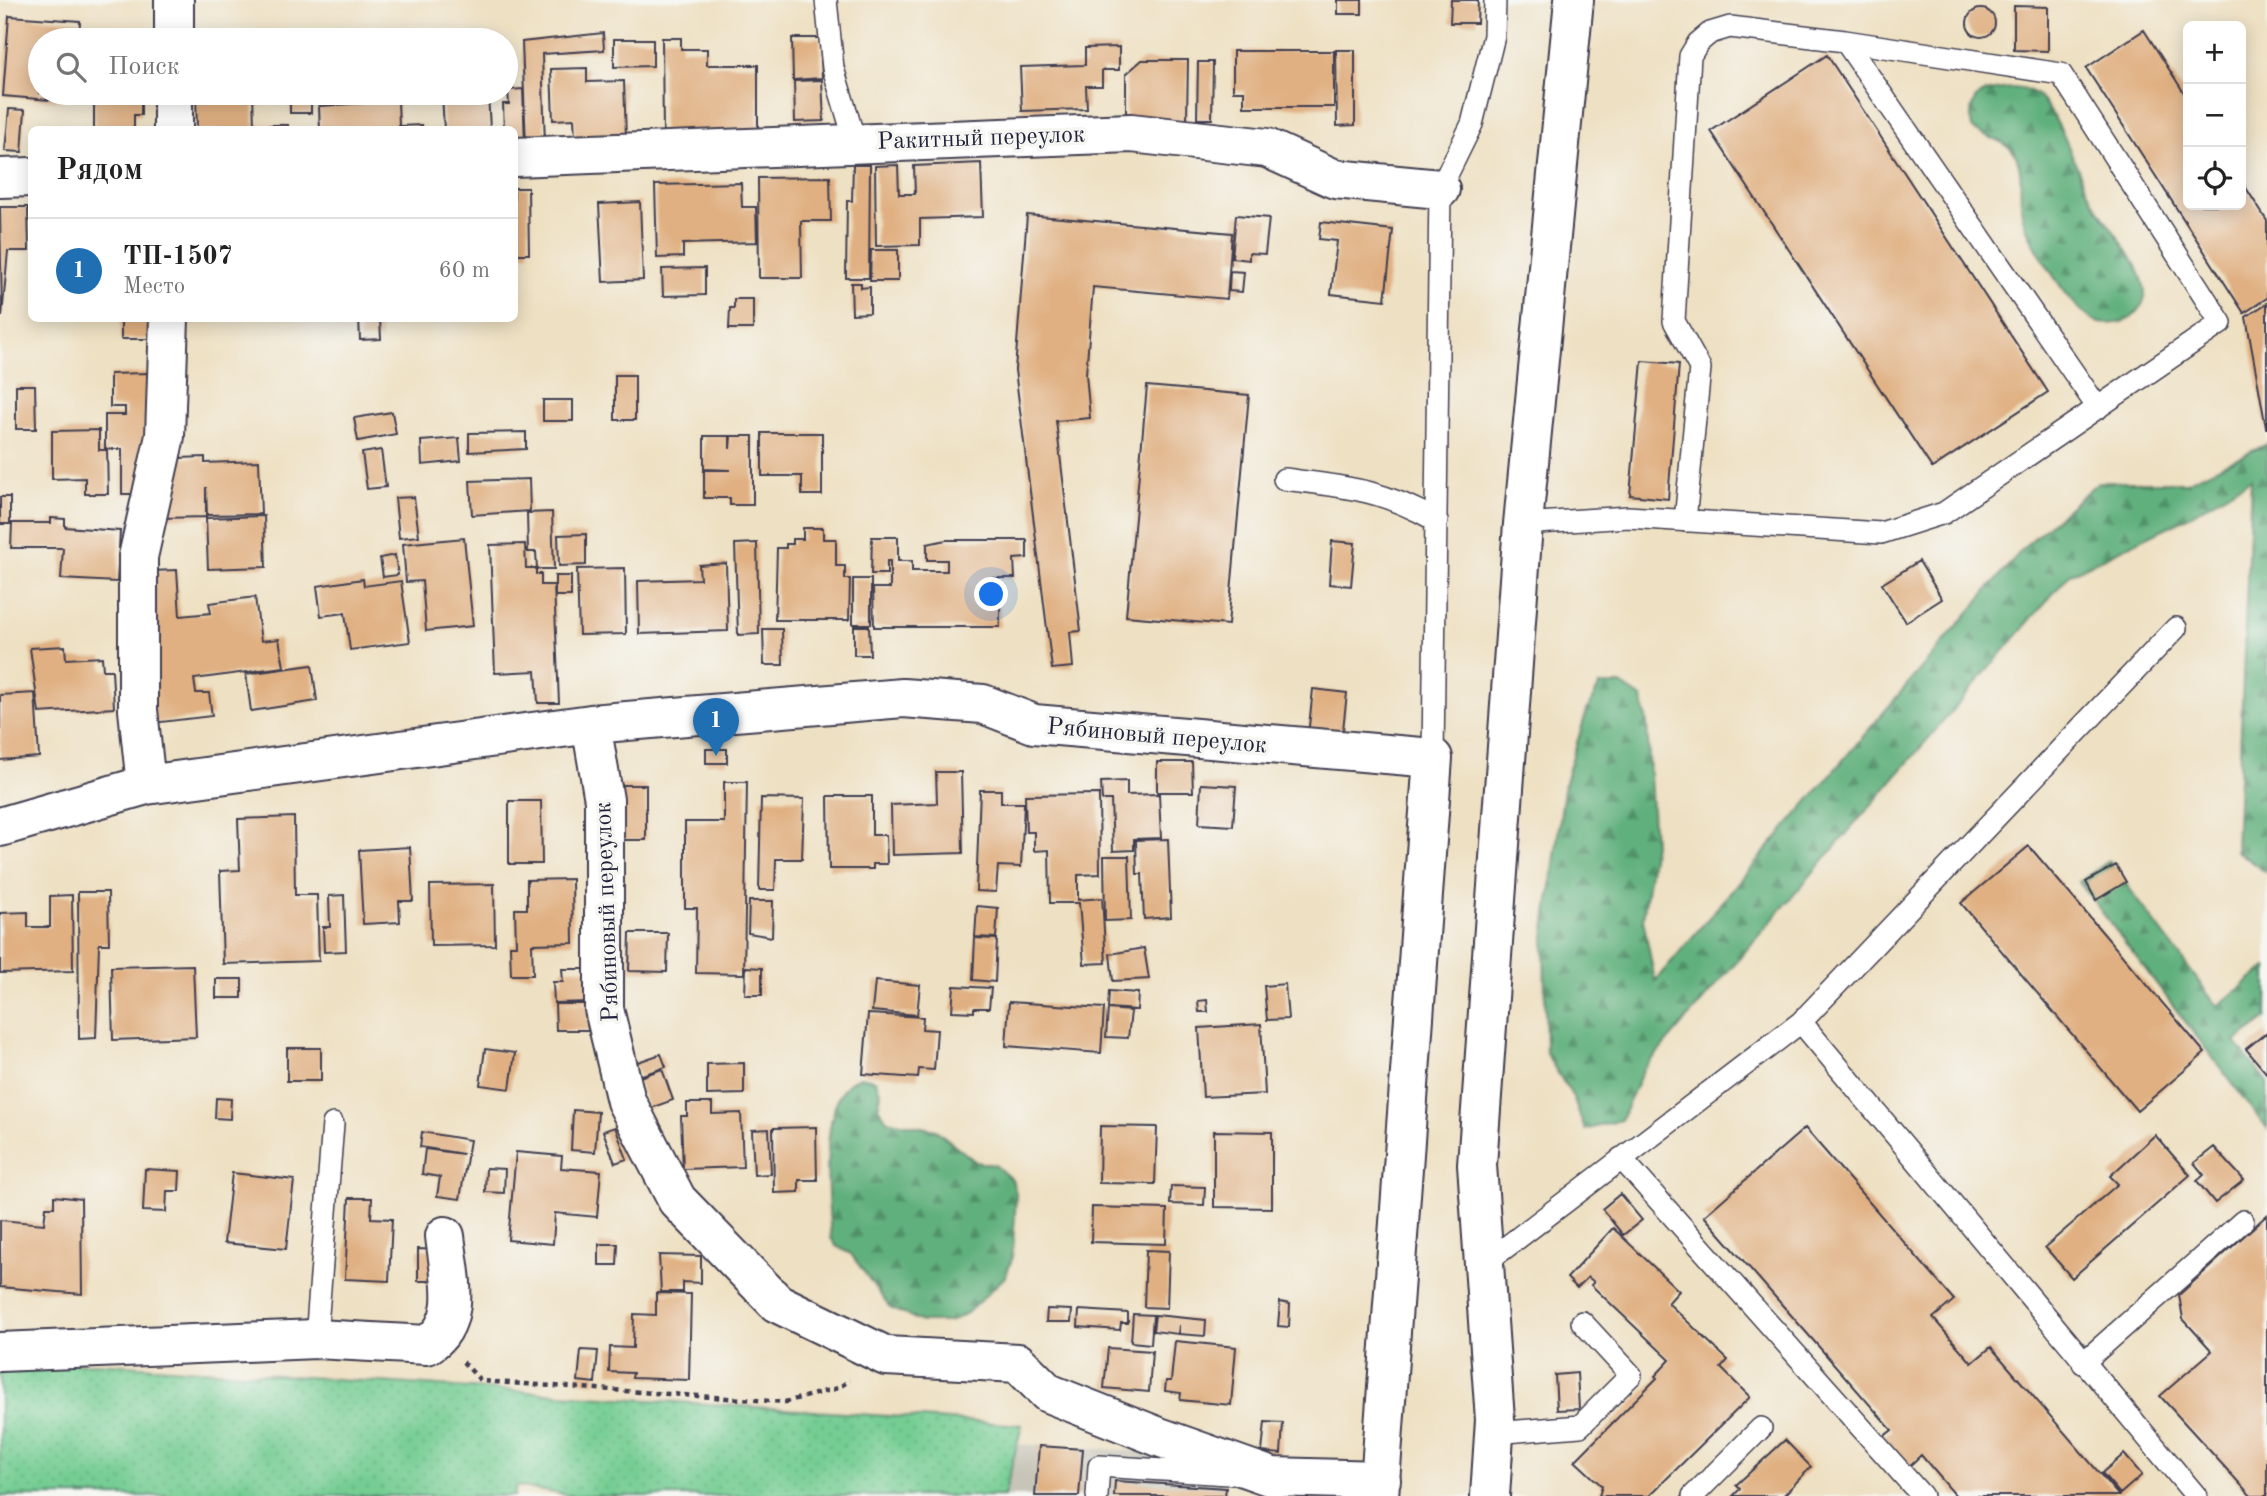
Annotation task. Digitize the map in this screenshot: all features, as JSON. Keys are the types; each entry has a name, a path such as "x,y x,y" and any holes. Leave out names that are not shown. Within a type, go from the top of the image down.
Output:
{"street":[{"path":"174,0 174,28"},
{"path":"1490,1496 1494,1433 1477,1166 1523,524 1574,0"},
{"path":"173,105 173,126"},
{"name":"Ракитный переулок","path":"518,157 855,141 1131,133 1266,148 1335,179 1440,189"},
{"path":"0,178 28,177"},
{"path":"146,785 138,709 138,556 165,436 169,322"},
{"name":"Рябиновый переулок","path":"0,827 146,785 591,724 903,698 983,704 1034,724 1433,758"},
{"name":"Рябиновый переулок","path":"591,724 604,800 604,1009 626,1101 677,1200 776,1303 886,1356"},
{"path":"886,1356 1018,1363 1048,1392 1159,1437 1272,1477 1380,1488 1433,758"},
{"path":"0,1352 316,1339 427,1345 440,1336 449,1322 452,1302 446,1236"}],"lane":[{"path":"826,0 833,68 855,141"},
{"path":"1433,758 1440,189 1472,124 1494,36 1495,0"},
{"path":"1523,524 1628,517 1685,521 1881,533 1944,513 2221,323 2061,74 1845,41 1730,27 1710,33 1698,43 1690,56 1674,321 1700,368 1685,521"},
{"path":"1845,41 2098,408"},
{"path":"1284,479 1363,489 1400,500 1437,521"},
{"path":"1484,1264 1801,1022 2176,628"},
{"path":"1801,1022 2196,1496"},
{"path":"316,1339 333,1124"},
{"path":"1621,1158 1922,1496"},
{"path":"2083,1363 2243,1221"},
{"path":"1494,1433 1580,1426 1631,1375 1582,1322"},
{"path":"1693,1496 1760,1428"},
{"path":"1097,1496 1099,1466 1272,1477"}],"path":[{"path":"440,1336 481,1381 785,1402 838,1388 886,1356"}],"shaded area":[{"path":"1018,1444 1170,1453 1227,1487 1226,1496 1005,1496"}],"green space":[{"path":"2014,88 2033,92 2053,116 2093,200 2138,268 2145,296 2138,311 2128,320 2100,323 2090,318 2066,293 2034,244 2023,218 2017,158 2009,147 1972,128 1974,100 1986,92"},
{"path":"2267,444 2267,873 2236,851 2251,479 2184,519 2070,574 1643,1070 1621,1120 1585,1130 1573,1097 1546,1054 1544,937 1565,782 1587,710 1600,685 1622,685 1642,698 1647,723 1654,844 1643,919 1655,981 2026,545 2098,482 2186,482"},
{"path":"2109,861 2217,1006 2267,967 2267,1018 2235,1042 2267,1082 2267,1129 2079,882"},
{"path":"861,1077 875,1080 881,1093 878,1108 887,1120 936,1130 976,1162 995,1165 1012,1180 1016,1193 1012,1259 1005,1277 967,1313 949,1322 922,1322 890,1308 851,1254 836,1246 831,1238 827,1173 831,1123 837,1101 847,1085"},
{"path":"95,1363 1022,1425 1004,1496 572,1496 516,1486 514,1496 0,1496 0,1366"}],"building":[{"path":"1338,0 1362,0 1362,14 1338,14"},
{"path":"1451,0 1478,0 1477,23 1450,23"},
{"path":"2014,6 2048,7 2048,51 2014,50"},
{"path":"1981,9 1991,13 1995,23 1991,33 1981,37 1971,33 1967,23 1971,13"},
{"path":"9,16 80,21 80,28 28,28 28,98 3,96"},
{"path":"2144,30 2183,91 2183,210 2246,210 2246,188 2267,221 2267,298 2244,313 2086,68"},
{"path":"603,33 604,50 542,54 545,144 526,146 522,42"},
{"path":"662,38 681,38 681,49 707,49 707,65 758,65 758,134 663,134"},
{"path":"792,38 820,38 822,78 793,80"},
{"path":"614,39 653,39 653,66 614,67"},
{"path":"1119,47 1119,70 1102,70 1102,86 1086,86 1087,109 1022,111 1020,67 1085,65 1085,48"},
{"path":"1336,50 1355,50 1355,125 1337,126"},
{"path":"1233,51 1334,51 1334,107 1244,107 1244,91 1233,91"},
{"path":"1827,55 2048,392 1932,468 1711,131"},
{"path":"1142,60 1188,60 1187,120 1126,119 1126,74"},
{"path":"1198,62 1213,62 1212,119 1197,119"},
{"path":"587,68 587,82 624,81 626,138 575,139 574,119 553,120 551,69"},
{"path":"822,80 824,121 795,122 794,81"},
{"path":"518,89 523,89 525,145 518,145 518,126 504,126 503,105 518,105"},
{"path":"94,105 141,105 141,115 134,115 134,126 94,126"},
{"path":"196,105 253,105 254,125 288,125 288,126 197,126"},
{"path":"290,105 311,105 311,113 290,113"},
{"path":"398,105 399,126 320,126 319,106"},
{"path":"443,105 489,105 490,126 444,126"},
{"path":"9,109 25,110 22,152 5,151"},
{"path":"981,163 983,217 920,219 920,245 876,246 875,166 898,165 899,194 915,194 914,166"},
{"path":"853,165 870,165 869,278 846,278 847,201 852,201"},
{"path":"830,177 831,221 801,221 802,278 759,278 758,178"},
{"path":"741,183 742,207 756,207 757,242 683,244 683,257 657,258 655,185"},
{"path":"518,188 528,188 529,254 518,254"},
{"path":"640,202 643,280 603,282 599,204"},
{"path":"0,207 28,207 28,251 8,251 2,317"},
{"path":"1027,215 1232,233 1227,299 1093,287 1086,374 1090,418 1056,421 1081,631 1070,632 1073,667 1052,669 1015,370"},
{"path":"1236,215 1269,218 1265,254 1249,253 1249,260 1232,258"},
{"path":"1321,222 1393,230 1385,300 1331,294 1337,241 1319,239"},
{"path":"871,250 898,250 898,281 870,281"},
{"path":"705,268 705,295 663,296 662,269"},
{"path":"1230,271 1244,272 1242,292 1229,291"},
{"path":"851,283 861,283 861,288 870,287 870,313 852,314"},
{"path":"734,299 753,299 753,329 729,329 730,308 734,308"},
{"path":"2267,303 2267,428 2266,428 2246,317"},
{"path":"121,322 152,322 152,339 121,339"},
{"path":"359,322 380,322 381,339 360,340"},
{"path":"1642,361 1679,364 1668,499 1630,495"},
{"path":"147,373 147,494 122,494 122,449 105,449 105,415 125,415 125,407 110,407 110,374"},
{"path":"615,375 635,375 635,420 615,420"},
{"path":"16,385 35,385 36,429 16,429"},
{"path":"1147,386 1249,395 1228,625 1126,616"},
{"path":"543,400 573,400 573,421 543,421"},
{"path":"392,412 396,434 358,441 354,418"},
{"path":"99,430 99,450 107,450 108,494 85,494 85,478 52,479 52,431"},
{"path":"526,432 526,449 469,452 469,433"},
{"path":"762,433 822,433 822,495 802,495 802,476 762,476"},
{"path":"704,436 730,436 730,449 731,436 753,436 753,505 730,505 730,498 704,498 704,470 731,470 704,469"},
{"path":"459,438 461,461 422,465 421,441"},
{"path":"381,450 386,487 367,489 362,453"},
{"path":"205,457 205,463 259,461 261,514 207,515 206,487 206,517 160,518 180,458"},
{"path":"529,479 530,511 472,515 470,481"},
{"path":"0,497 10,497 10,524 0,524"},
{"path":"414,497 419,536 399,538 395,498"},
{"path":"552,512 554,569 537,569 536,552 528,552 527,513"},
{"path":"264,516 266,567 208,569 206,518"},
{"path":"51,518 65,519 65,527 120,531 117,582 61,579 63,548 11,548 12,523 51,523"},
{"path":"803,528 823,528 823,539 836,539 836,566 845,566 845,579 850,579 849,620 775,620 777,548 786,548 786,544 793,544 793,539 803,539"},
{"path":"586,534 586,565 559,566 558,535"},
{"path":"872,537 898,537 898,561 912,561 912,571 947,571 947,560 927,560 927,544 946,540 1027,540 1027,558 1014,559 1015,578 985,578 985,586 1000,586 1000,627 874,627 873,588 890,588 890,561 887,561 887,574 871,574"},
{"path":"464,538 473,626 426,631 422,581 406,582 403,544"},
{"path":"1332,541 1355,543 1351,586 1329,584"},
{"path":"757,543 759,634 738,635 735,544"},
{"path":"525,544 526,568 536,568 536,574 541,574 541,585 554,585 559,703 538,703 536,671 495,673 490,545"},
{"path":"395,555 398,575 383,577 380,558"},
{"path":"1919,561 1942,599 1906,622 1882,584"},
{"path":"726,563 728,631 639,634 638,581 700,579 699,565"},
{"path":"625,568 626,634 579,635 577,569"},
{"path":"177,570 180,616 211,613 209,603 255,597 261,641 279,639 284,667 194,679 196,693 209,693 212,716 153,723 151,571"},
{"path":"555,576 571,576 571,596 555,596"},
{"path":"363,579 364,586 401,581 410,642 350,650 345,613 321,616 317,586"},
{"path":"853,579 871,579 871,624 853,624"},
{"path":"854,626 869,626 870,655 854,655"},
{"path":"763,629 782,629 783,665 764,665"},
{"path":"65,646 66,659 102,657 103,670 112,670 114,708 39,713 30,648"},
{"path":"312,665 317,701 251,711 246,674"},
{"path":"1313,689 1347,693 1342,739 1308,736"},
{"path":"35,693 39,757 0,760 0,695"},
{"path":"706,749 727,749 727,763 706,763"},
{"path":"1157,762 1192,762 1193,792 1157,792"},
{"path":"936,772 961,772 963,853 892,855 891,805 937,803"},
{"path":"1127,781 1127,795 1159,794 1161,838 1134,839 1134,850 1113,851 1111,800 1102,800 1101,782"},
{"path":"724,782 747,782 744,974 696,973 697,908 685,908 685,822 724,822"},
{"path":"1201,784 1236,786 1233,826 1199,824"},
{"path":"621,785 646,785 646,840 621,840"},
{"path":"980,790 1001,790 1001,803 1024,803 1021,867 998,866 996,892 976,891"},
{"path":"1099,794 1100,874 1078,875 1078,900 1102,898 1106,963 1084,964 1079,903 1050,903 1049,850 1034,851 1034,832 1026,832 1025,795"},
{"path":"828,796 872,796 872,835 886,835 887,864 873,864 873,869 829,869"},
{"path":"761,798 804,799 802,859 776,859 775,890 759,890"},
{"path":"509,801 541,801 542,864 509,864"},
{"path":"294,817 295,895 317,895 319,961 223,964 220,871 240,870 238,819"},
{"path":"1168,839 1171,917 1144,919 1142,874 1137,874 1136,840"},
{"path":"2029,846 2205,1053 2137,1111 1961,903"},
{"path":"410,847 413,901 399,901 400,922 363,924 359,850"},
{"path":"1104,856 1129,856 1131,920 1105,921"},
{"path":"2116,865 2126,882 2096,900 2086,882"},
{"path":"572,879 573,943 532,944 533,975 511,975 510,945 516,945 515,909 527,909 527,880"},
{"path":"494,884 495,945 431,946 430,885"},
{"path":"78,892 108,892 109,944 99,944 96,1038 79,1039"},
{"path":"72,895 73,971 0,973 0,913 28,912 28,927 50,927 50,896"},
{"path":"344,895 346,951 324,952 323,927 330,927 329,896"},
{"path":"749,901 773,901 772,937 748,933"},
{"path":"977,906 998,908 996,938 975,937"},
{"path":"630,933 668,933 667,972 629,971"},
{"path":"975,938 997,939 995,982 973,980"},
{"path":"1144,948 1149,979 1113,981 1110,954"},
{"path":"193,965 196,1037 113,1040 111,967"},
{"path":"746,967 762,968 762,995 745,995"},
{"path":"562,969 590,969 591,1002 554,1003 553,982 563,982"},
{"path":"216,979 242,979 242,998 216,998"},
{"path":"875,981 920,985 917,1015 872,1011"},
{"path":"1285,984 1288,1019 1267,1020 1264,986"},
{"path":"954,986 991,988 989,1008 974,1008 974,1012 952,1011"},
{"path":"1109,991 1138,993 1137,1010 1108,1008"},
{"path":"1207,1000 1208,1012 1199,1012 1198,1001"},
{"path":"1009,1002 1104,1008 1101,1053 1006,1046"},
{"path":"555,1004 591,1004 592,1030 556,1030"},
{"path":"1108,1009 1131,1011 1128,1038 1106,1037"},
{"path":"868,1014 923,1017 922,1029 937,1030 934,1070 919,1069 918,1078 863,1074"},
{"path":"1261,1024 1265,1094 1203,1097 1199,1028"},
{"path":"2267,1032 2267,1074 2246,1049"},
{"path":"287,1048 321,1048 321,1081 287,1081"},
{"path":"485,1049 515,1053 510,1089 480,1085"},
{"path":"661,1054 666,1067 639,1076 635,1063"},
{"path":"744,1063 744,1094 707,1095 707,1064"},
{"path":"662,1069 673,1100 648,1109 637,1078"},
{"path":"216,1098 231,1099 230,1119 215,1118"},
{"path":"687,1103 712,1103 712,1114 741,1113 743,1167 683,1169 681,1116 687,1116"},
{"path":"573,1110 598,1112 595,1152 571,1150"},
{"path":"1100,1126 1157,1127 1155,1184 1099,1183"},
{"path":"615,1127 627,1159 615,1163 603,1131"},
{"path":"816,1127 817,1180 799,1180 799,1192 774,1193 773,1128"},
{"path":"1805,1128 1954,1300 1933,1318 1972,1363 1991,1347 2119,1496 1956,1496 1921,1455 1904,1471 1878,1441 1892,1430 1704,1216"},
{"path":"769,1129 771,1174 754,1175 752,1130"},
{"path":"1214,1131 1272,1132 1272,1208 1214,1207"},
{"path":"422,1132 470,1140 460,1199 437,1196 440,1177 422,1174 425,1149 463,1154 420,1147"},
{"path":"2155,1135 2190,1175 2072,1278 2045,1247 2118,1184 2110,1176"},
{"path":"2214,1147 2244,1180 2215,1203 2197,1181 2204,1175 2194,1163"},
{"path":"516,1152 562,1156 561,1168 601,1171 597,1217 555,1213 553,1244 508,1240"},
{"path":"486,1168 505,1169 504,1193 485,1192"},
{"path":"145,1169 180,1171 179,1191 167,1191 166,1212 143,1211"},
{"path":"232,1173 294,1180 286,1249 224,1243"},
{"path":"1171,1186 1205,1187 1204,1205 1170,1204"},
{"path":"1620,1194 1642,1220 1623,1235 1602,1209"},
{"path":"54,1196 81,1199 82,1294 0,1287 0,1220 44,1224 46,1207 54,1207"},
{"path":"349,1198 372,1198 371,1218 392,1219 389,1281 345,1279"},
{"path":"1092,1207 1167,1209 1166,1244 1091,1242"},
{"path":"2267,1215 2267,1496 2251,1496 2160,1396 2212,1351 2183,1319 2179,1295"},
{"path":"1613,1228 1679,1291 1668,1303 1728,1360 1721,1368 1750,1397 1649,1496 1599,1496 1602,1486 1575,1461 1657,1378 1655,1376 1670,1360 1591,1285 1594,1282 1588,1277 1577,1288 1567,1278"},
{"path":"599,1244 618,1244 617,1265 599,1265"},
{"path":"418,1249 438,1250 437,1281 418,1281"},
{"path":"1146,1250 1169,1251 1167,1308 1144,1307"},
{"path":"659,1255 701,1256 701,1283 683,1282 683,1292 661,1292"},
{"path":"656,1293 691,1294 689,1380 632,1378 633,1373 609,1372 610,1347 633,1348 634,1314 656,1315"},
{"path":"1280,1302 1290,1304 1289,1327 1278,1326"},
{"path":"1047,1309 1072,1310 1071,1322 1046,1322"},
{"path":"1079,1310 1128,1313 1128,1323 1121,1323 1120,1330 1078,1327"},
{"path":"1133,1314 1153,1315 1151,1344 1131,1342"},
{"path":"1155,1315 1206,1320 1205,1336 1179,1334 1179,1325 1178,1334 1153,1331"},
{"path":"1175,1341 1236,1347 1231,1405 1180,1400 1181,1393 1165,1391 1166,1381 1171,1381"},
{"path":"1108,1348 1152,1351 1149,1392 1104,1388"},
{"path":"581,1350 598,1351 595,1383 578,1381"},
{"path":"1577,1373 1579,1409 1557,1410 1555,1375"},
{"path":"1265,1422 1283,1423 1281,1454 1262,1452"},
{"path":"1785,1440 1811,1467 1783,1496 1733,1496 1740,1489 1736,1485"},
{"path":"1039,1446 1083,1449 1079,1496 1035,1496"},
{"path":"2124,1454 2142,1475 2120,1494 2102,1473"},
{"path":"1115,1481 1226,1488 1225,1496 1114,1496"}],"place":[{"name":"ТП-1507","path":"716,756"}]}
